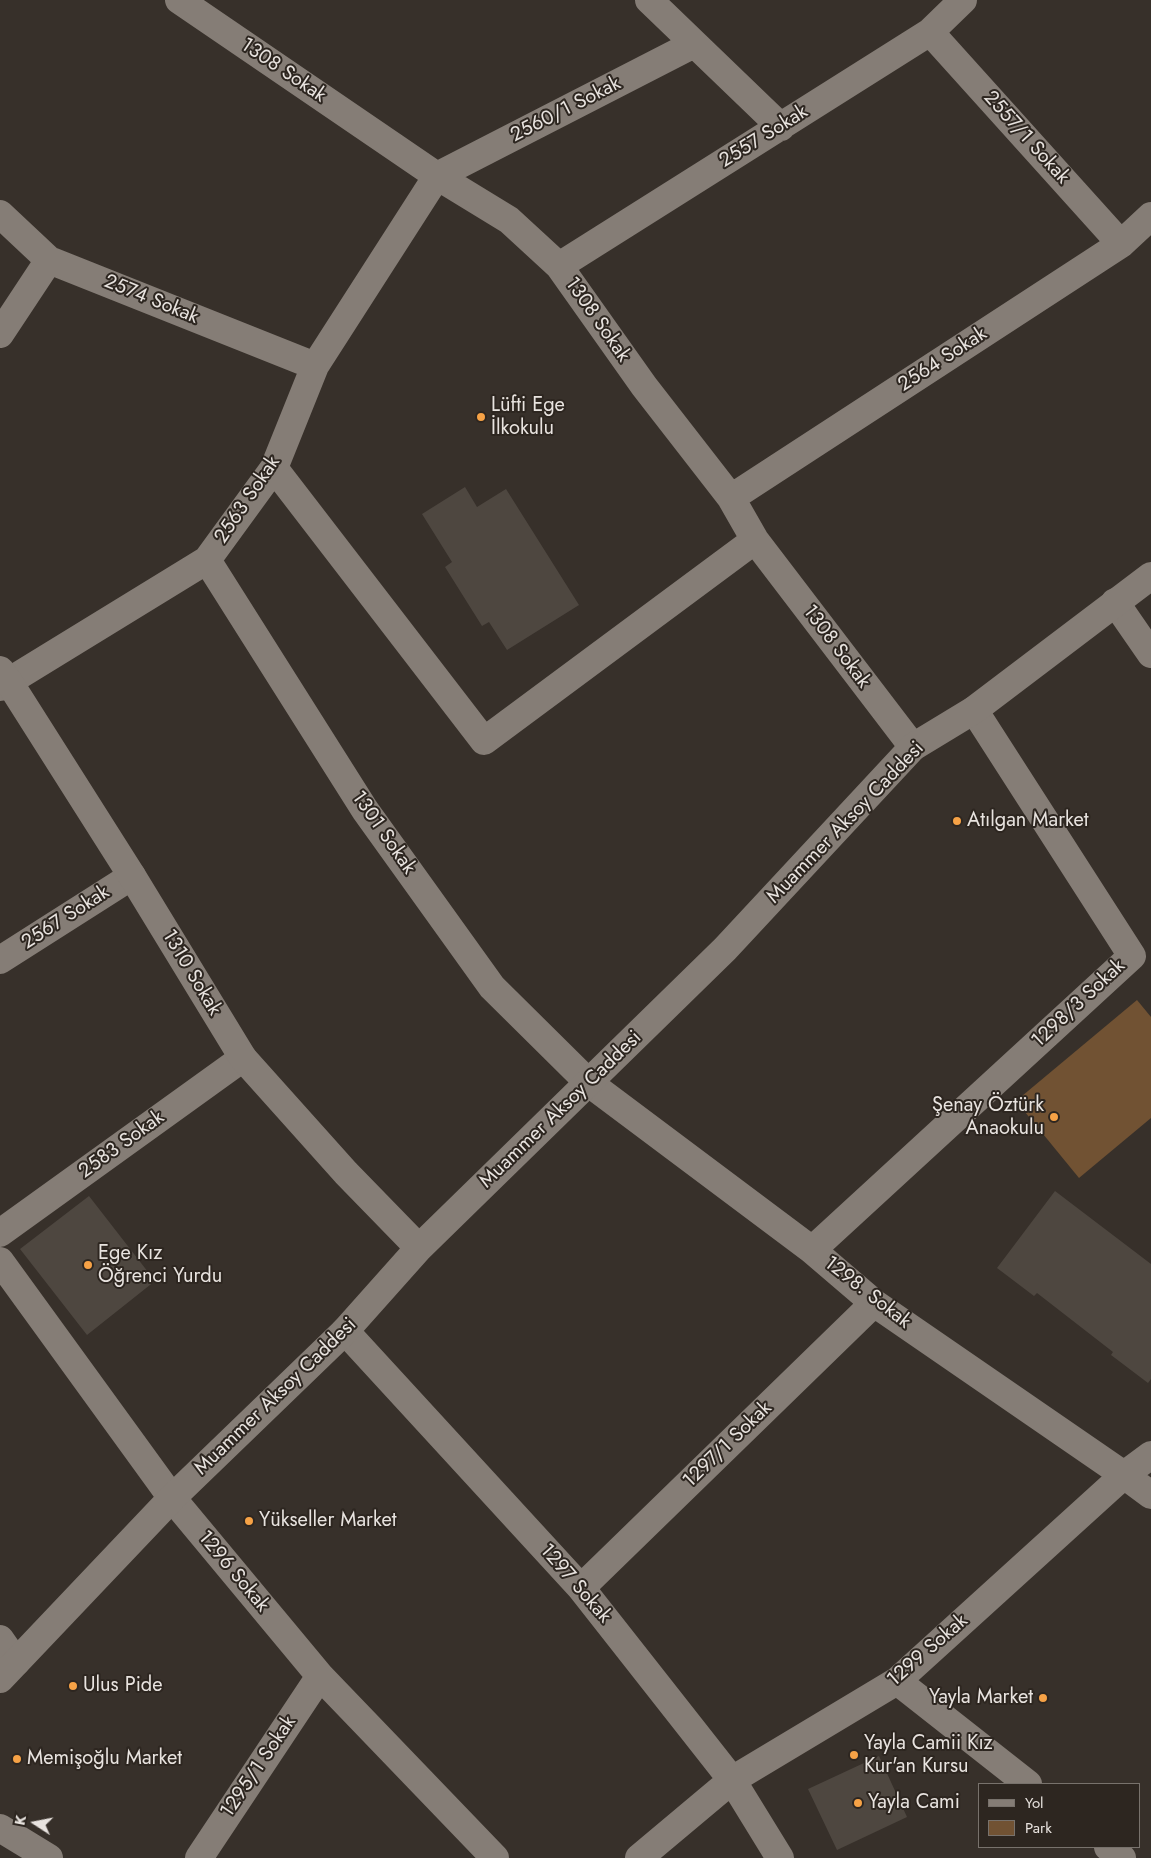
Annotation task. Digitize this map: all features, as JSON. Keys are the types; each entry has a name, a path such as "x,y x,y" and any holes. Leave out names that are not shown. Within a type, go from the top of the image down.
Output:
{"street":[{"name":"1308 Sokak","path":"179,0 437,176 510,220 559,266 644,386 731,498 755,540 913,748"},
{"path":"649,0 781,127"},
{"name":"2557 Sokak","path":"559,266 930,32 963,0"},
{"name":"2557/1 Sokak","path":"930,32 1122,244"},
{"name":"2560/1 Sokak","path":"437,176 694,44"},
{"name":"2563 Sokak","path":"3,680 207,560 274,468 315,366 437,176"},
{"name":"2574 Sokak","path":"0,214 49,260 315,366"},
{"name":"2564 Sokak","path":"731,498 1122,244 1151,216"},
{"path":"0,334 49,260"},
{"path":"274,468 484,741 755,540"},
{"name":"1301 Sokak","path":"207,560 366,810 492,987 589,1083"},
{"name":"Muammer Aksoy Caddesi","path":"8,1670 172,1498 345,1331 419,1248 725,949 913,748 974,710 1151,576"},
{"path":"1115,602 1151,654"},
{"name":"1310 Sokak","path":"3,680 132,876 243,1058 346,1173 419,1248"},
{"name":"1298/3 Sokak","path":"812,1250 1132,956 974,710"},
{"name":"2567 Sokak","path":"0,960 132,876"},
{"name":"2583 Sokak","path":"0,1233 243,1058"},
{"name":"1298. Sokak","path":"589,1083 812,1250 874,1302 1151,1495"},
{"name":"1296 Sokak","path":"0,1261 172,1498 320,1676 495,1858"},
{"name":"1297/1 Sokak","path":"581,1588 874,1302"},
{"name":"1297 Sokak","path":"345,1331 581,1588 732,1780 780,1858"},
{"name":"1299 Sokak","path":"639,1858 732,1780 897,1681 1124,1475 1151,1455"},
{"path":"0,1639 8,1670"},
{"name":"1295/1 Sokak","path":"199,1858 320,1676"},
{"path":"897,1681 1027,1783"},
{"path":"0,1828 49,1858"},
{"path":"1109,1848 1122,1858"}],"green space":[{"path":"1137,1000 1151,1017 1151,1118 1079,1178 1016,1101"}],"building":[{"path":"465,487 477,507 506,489 579,605 507,650 489,622 482,626 445,567 452,562 422,514"},
{"path":"1055,1191 1151,1264 1151,1379 1148,1383 1111,1355 1113,1352 1037,1293 1034,1296 997,1268"},
{"name":"Ege Kız Öğrenci Yurdu","path":"89,1196 155,1281 87,1335 20,1249"},
{"name":"Yayla Cami","path":"879,1756 907,1817 837,1850 808,1789"}],"place":[{"name":"Lüfti Ege İlkokulu","path":"481,417"},
{"name":"Atılgan Market","path":"957,821"},
{"name":"Şenay Öztürk Anaokulu","path":"1054,1117"},
{"name":"Ege Kız Öğrenci Yurdu","path":"88,1265"},
{"name":"Yükseller Market","path":"249,1521"},
{"name":"Ulus Pide","path":"73,1686"},
{"name":"Yayla Market","path":"1043,1698"},
{"name":"Yayla Camii Kız Kur'an Kursu","path":"854,1755"},
{"name":"Memişoğlu Market","path":"17,1759"},
{"name":"Yayla Cami","path":"858,1803"}]}
